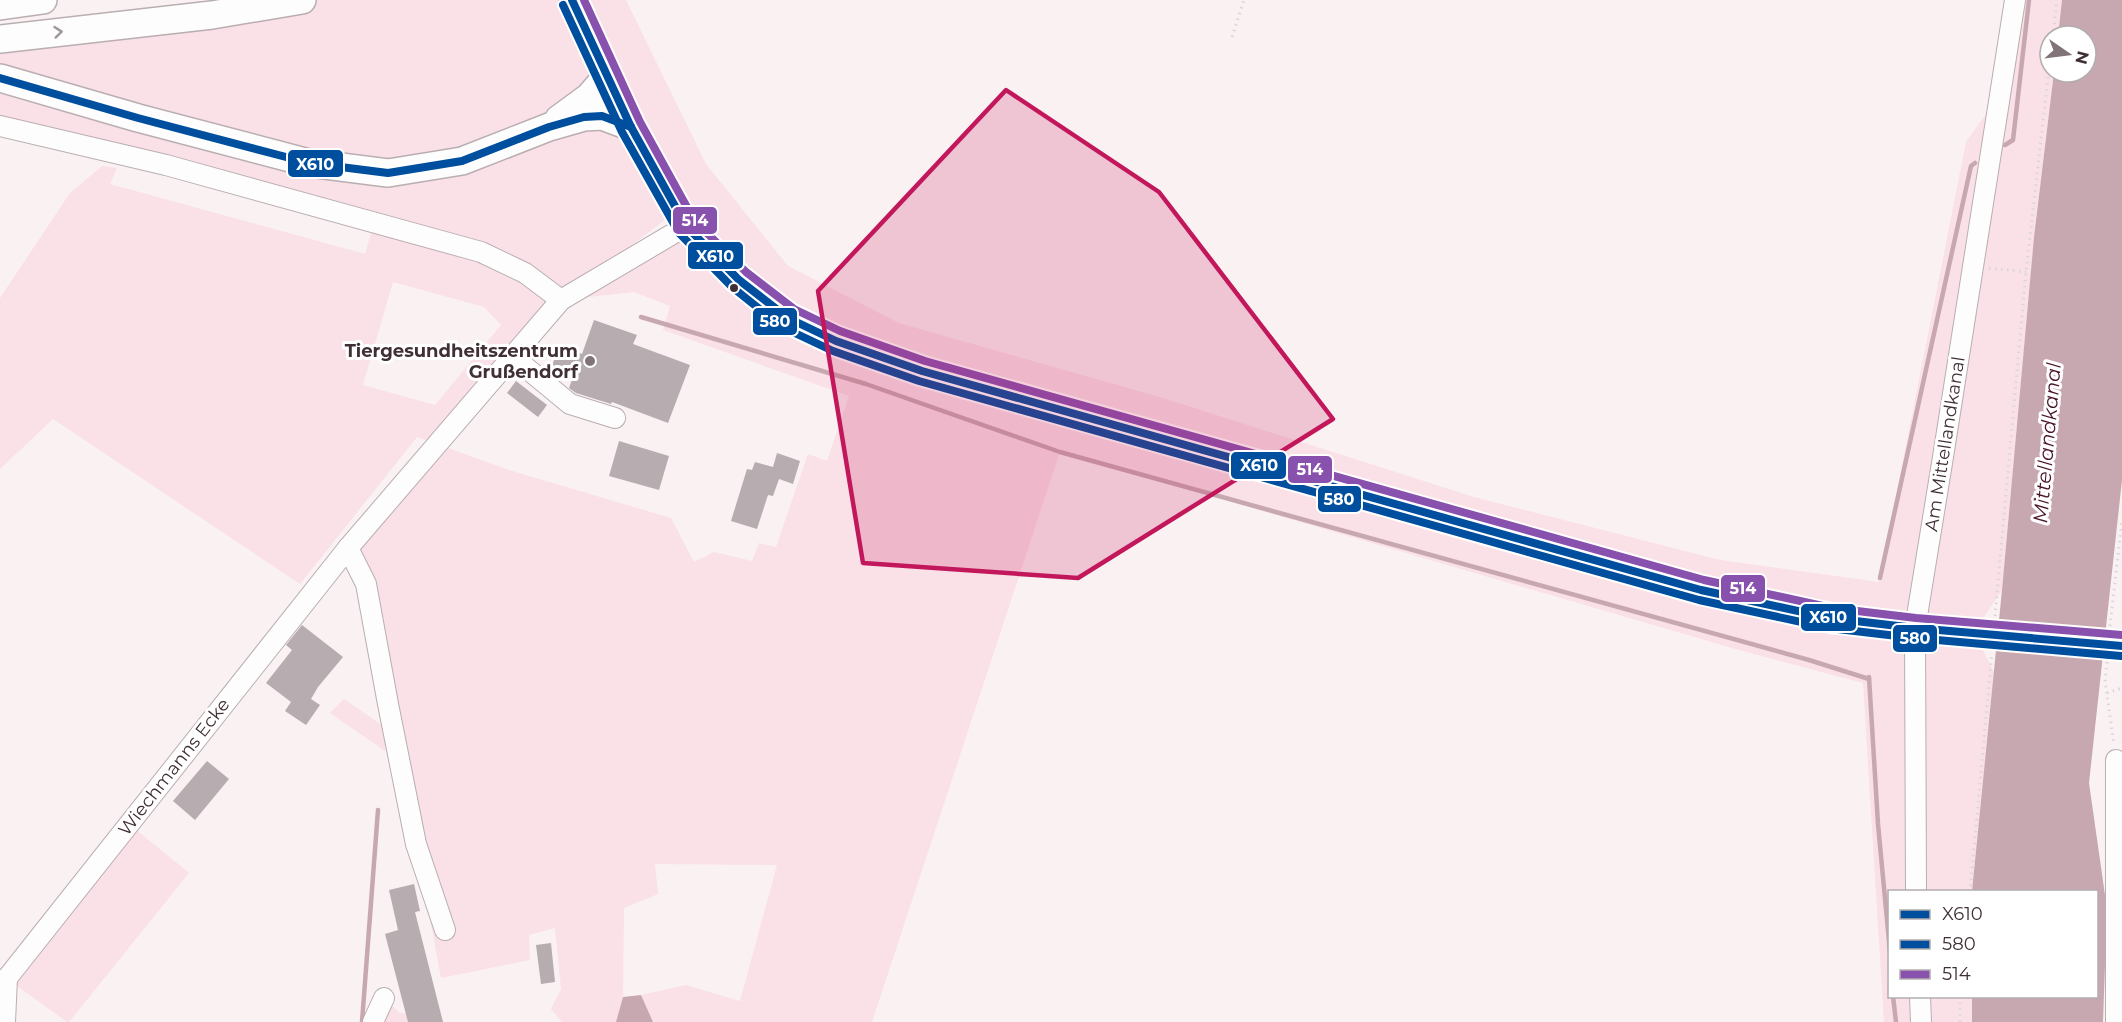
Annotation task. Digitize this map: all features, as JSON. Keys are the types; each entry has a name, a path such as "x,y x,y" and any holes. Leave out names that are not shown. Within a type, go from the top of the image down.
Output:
{"highway":[{"path":"0,6 43,0"},
{"path":"0,39 212,15 302,0"},
{"path":"549,127 589,98 608,75"},
{"path":"0,78 138,118 309,163 388,173 462,161 549,127 584,117 602,116 631,127"}],"main road":[{"path":"576,7 631,127 686,226 739,280 788,318 836,342 922,371 1701,590 1830,618 1915,628 2118,645"}],"street":[{"name":"Am Mittellandkanal","path":"1916,890 1915,628 2014,0"},
{"path":"0,126 166,165 481,252 525,273 561,300"},
{"name":"Wiechmanns Ecke","path":"3,982 348,548 561,300 686,226"},
{"path":"512,356 567,403 615,418"},
{"path":"348,548 366,584 416,844 445,930"},
{"path":"2116,760 2116,1022"},
{"path":"3,982 5,1022"},
{"path":"374,1022 384,998"},
{"path":"1920,998 1921,1022"}],"path":[{"path":"1232,37 1244,0"},
{"path":"2054,24 2057,0"},
{"path":"1970,890 1991,634 2026,272 2047,84"},
{"path":"1973,266 2026,272"},
{"path":"2107,693 2122,688"},
{"path":"1960,998 1960,1022"}],"highlighted area":[{"path":"1006,90 1159,192 1333,419 1078,578 863,563 818,291"}],"shaded area":[{"path":"304,0 626,0 706,164 788,266 899,323 1160,397 1474,497 1720,560 1879,582 1966,142 1999,96 2015,0 2062,0 2059,24 2038,24 2038,84 2053,84 2034,237 2002,590 1974,632 1994,672 1972,890 1888,890 1888,998 1972,998 1972,1022 1884,1022 1863,683 1739,650 1060,452 872,1022 653,1022 641,995 686,985 740,1001 777,865 655,864 658,894 624,908 623,997 616,1022 562,1022 551,1009 561,989 555,928 529,935 530,960 441,978 416,844 348,548 436,444 417,437 300,584 53,419 0,469 0,298 70,193 102,166 117,168 110,184 365,254 374,223 0,126 0,39","holes":["600,74 686,226 567,295 670,216 621,134 592,123 388,180 390,166 510,138 573,104","393,282 484,307 501,325 435,405 363,385","634,292 670,306 663,330 849,396 827,461 808,454 776,547 759,543 752,561 714,552 694,562 671,518 509,470 437,444 561,300"]},
{"path":"344,699 386,728 385,751 330,713"},
{"path":"134,828 189,873 67,1022 13,983"},
{"path":"384,998 400,1013 435,1014 435,1022 373,1022"}],"water":[{"name":"Mittellandkanal","path":"2062,0 2122,0 2122,480 2089,783 2107,909 2103,1022 1972,1022 1972,998 2098,998 2098,890 1972,890 2034,237 2053,84 2098,84 2098,24 2059,24"},
{"path":"641,995 653,1022 616,1022 623,997"}],"building":[{"path":"594,320 637,335 633,344 690,365 668,423 612,402 611,404 576,393 569,388 573,377 551,369 559,345 582,354"},
{"path":"516,381 547,405 538,417 507,393"},
{"path":"619,441 669,456 659,490 609,476"},
{"path":"777,453 800,461 793,484 779,479 773,496 768,495 757,529 731,521 747,469 752,470 755,462 773,467"},
{"path":"302,625 343,657 311,699 320,705 306,725 285,711 291,702 266,683 292,650 286,645"},
{"path":"207,761 229,779 195,820 173,801"},
{"path":"414,884 420,911 415,912 443,1022 408,1022 385,934 398,930 389,890"},
{"path":"551,943 555,982 541,984 536,945"}],"waterway":[{"path":"2005,145 2013,140 2029,0"},
{"path":"1880,578 1971,166 1975,163"},
{"path":"641,317 866,384 1060,452 1809,660 1869,679"},
{"path":"1869,677 1878,824 1888,931"},
{"path":"362,1022 378,810"},
{"path":"1893,998 1896,1022"}],"transit line":[{"name":"X610","path":"572,0 631,127 686,226 739,280 788,318 836,341 922,371 1701,590 1830,618 1915,628 2122,646"},
{"name":"514","path":"584,0 640,122 694,220 746,272 794,309 840,331 925,361 1704,580 1832,608 1916,618 2122,635"},
{"name":"580","path":"563,5 622,132 679,233 732,287 782,327 833,351 919,381 1699,600 1829,628 1914,638 2121,656"},
{"name":"X610","path":"0,78 138,118 309,163 388,173 462,161 549,127 584,117 602,116 631,127"}],"place":[{"name":"Tiergesundheitszentrum Grußendorf","path":"590,361"}]}
